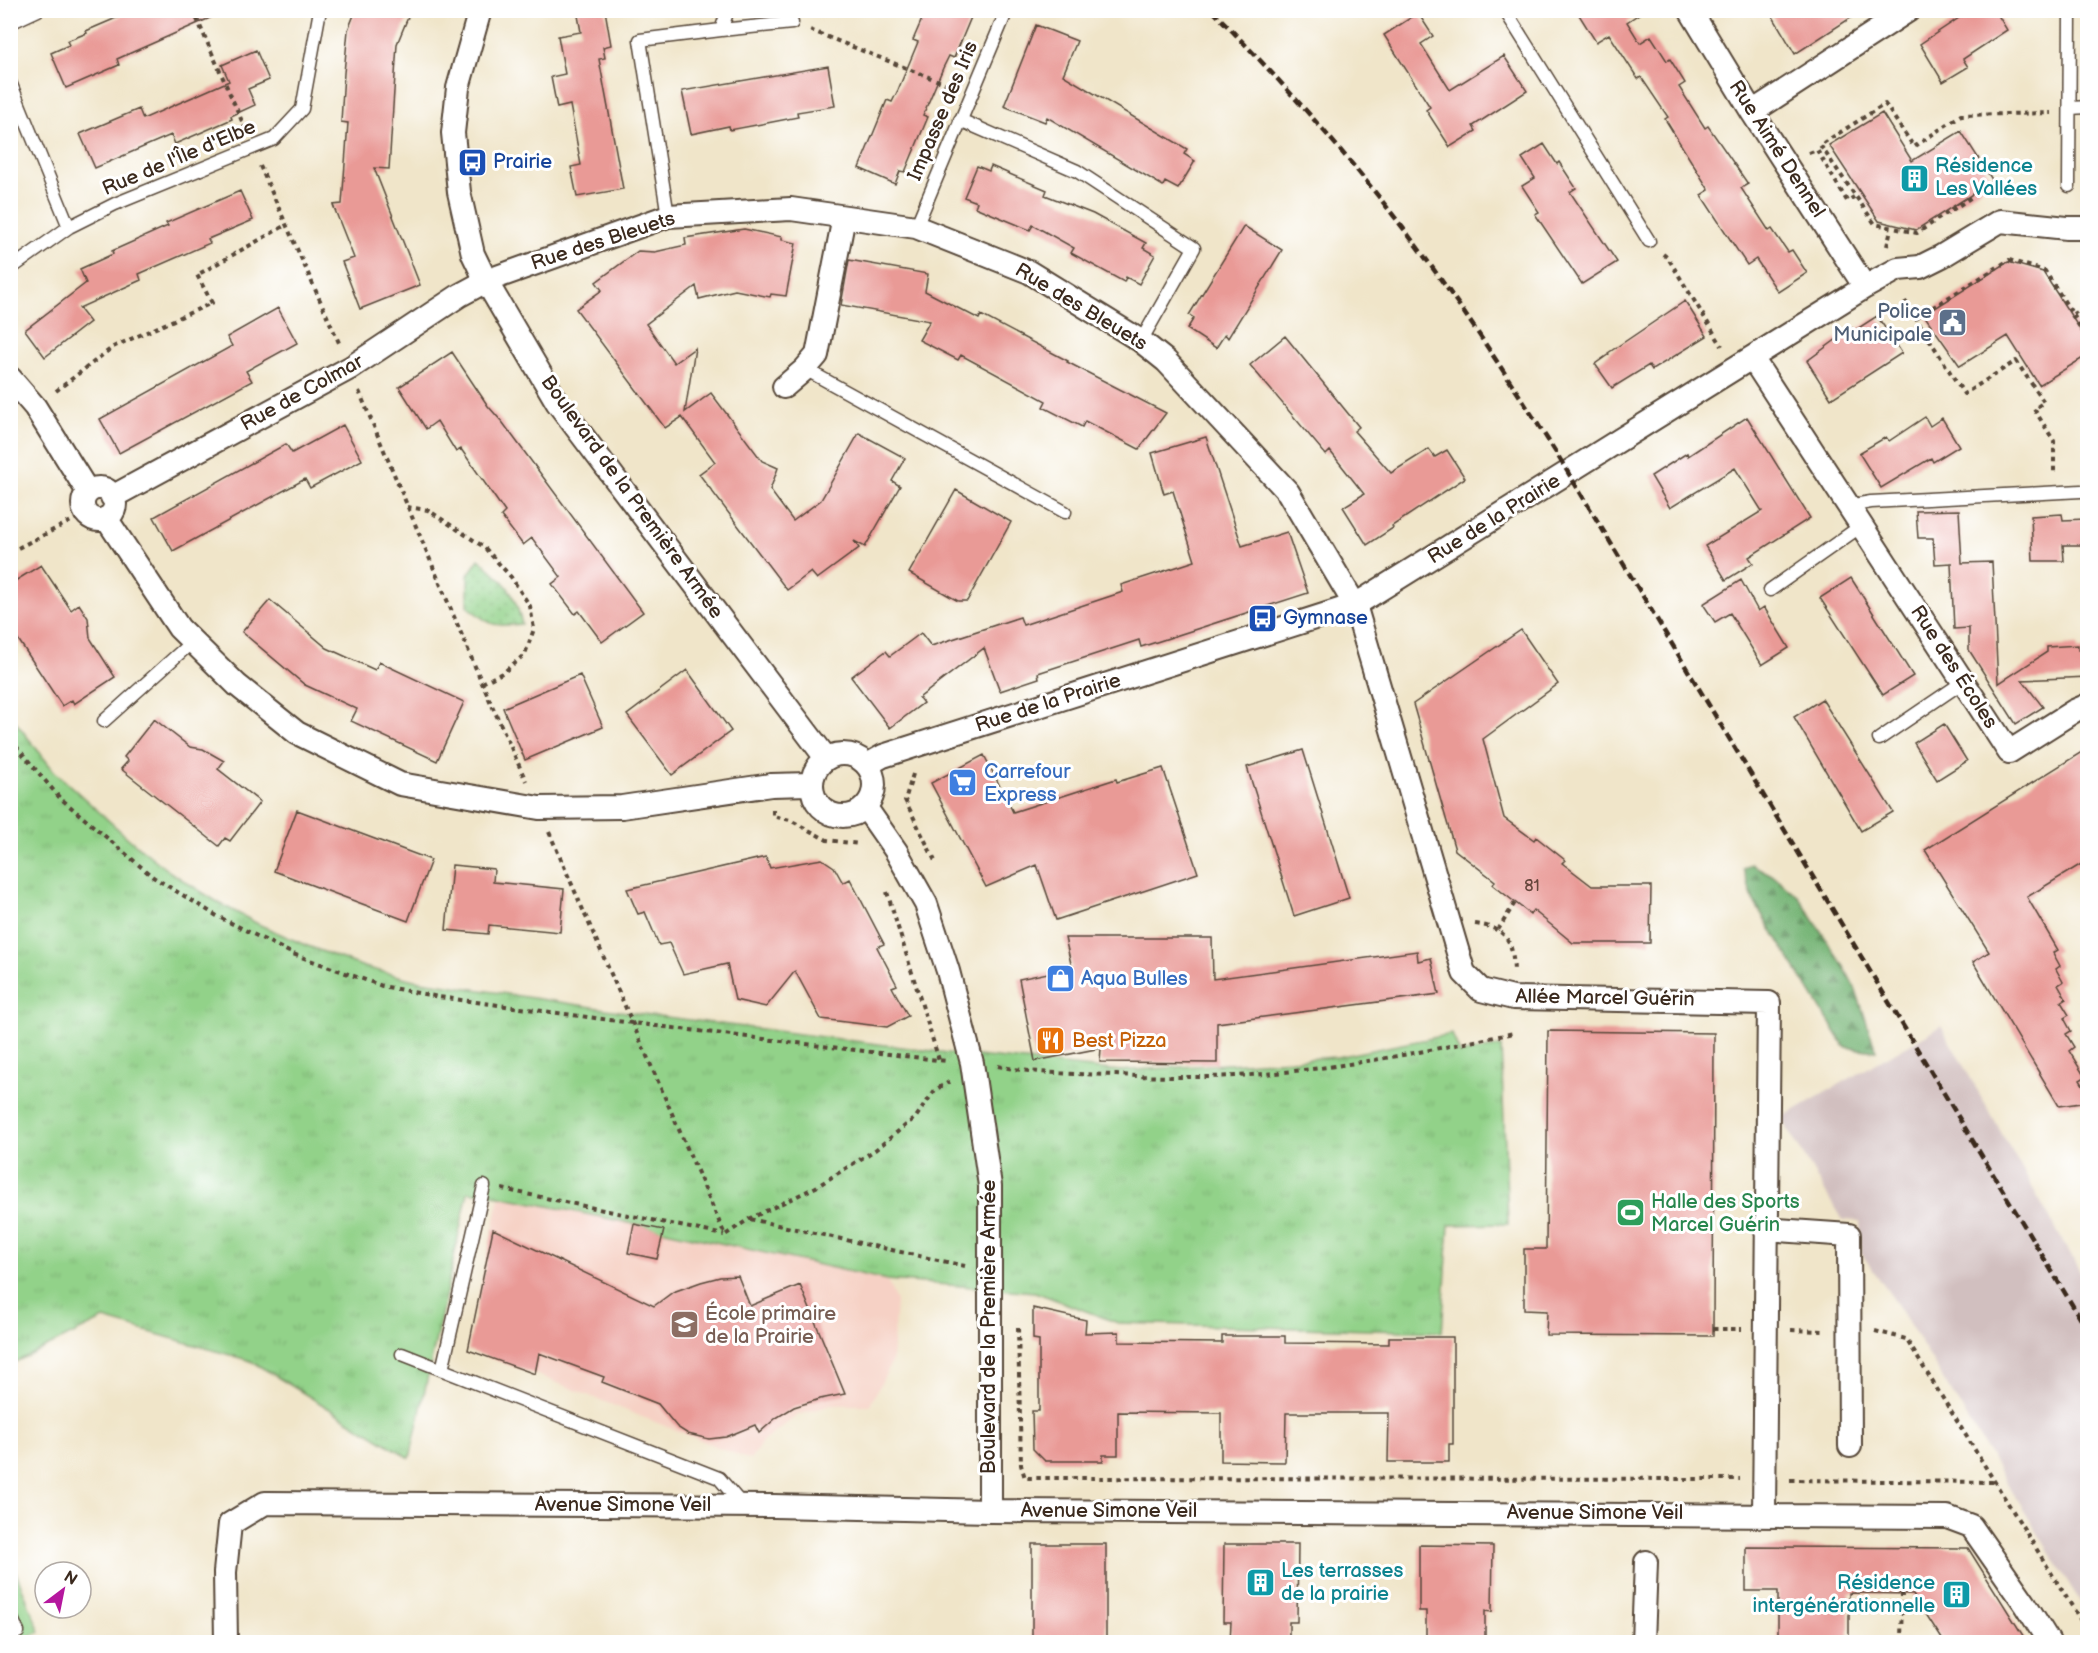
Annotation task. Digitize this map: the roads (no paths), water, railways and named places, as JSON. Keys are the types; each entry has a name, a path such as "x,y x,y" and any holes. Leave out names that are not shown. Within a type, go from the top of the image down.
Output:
{"street":[{"name":"Boulevard de la Première Armée","path":"480,10 458,88 453,133 459,192 473,254 557,402 826,758"},
{"name":"Rue Aimé Dennel","path":"1690,10 1752,112 1865,287"},
{"path":"1752,112 1909,10"},
{"name":"Rue des Bleuets","path":"486,280 668,216 791,209 916,227 1029,272 1141,341 1166,361 1288,492 1355,605"},
{"path":"784,387 817,356 844,217"},
{"name":"Rue de la Prairie","path":"867,765 884,756 1355,605 1865,287 1898,269 1920,267 2000,221 2088,228"},
{"name":"Rue de Colmar","path":"98,505 350,368 486,280"},
{"name":"Rue des Écoles","path":"1743,363 1848,506 2009,752 2074,711 2088,705"},
{"path":"10,378 35,407 178,628 237,685 297,734 399,784 539,808 622,807 771,785 810,784"},
{"name":"Allée Marcel Guérin","path":"1355,605 1464,973 1481,990 1513,998 1768,1003 1764,1514"},
{"path":"841,753 855,756 867,765 874,779 874,794 866,808 849,817 830,815 815,802 810,784 815,769 826,758 841,753"},
{"name":"Boulevard de la Première Armée","path":"866,808 896,851 926,904 948,971 972,1063 990,1186 990,1511"},
{"path":"1765,1229 1849,1234 1850,1446"},
{"name":"Avenue Simone Veil","path":"226,1642 225,1572 230,1524 265,1503 743,1506 990,1511 1764,1514 1947,1517 1971,1526 2049,1642"},
{"path":"1643,1642 1646,1562"}],"lane":[{"path":"10,23 38,10"},
{"name":"Rue de l'Île d'Elbe","path":"10,269 69,227 115,204 274,139 302,109 320,10"},
{"path":"721,30 729,10"},
{"name":"Impasse des Iris","path":"916,227 1007,10"},
{"path":"2069,186 2070,10"},
{"path":"1506,11 1649,241"},
{"path":"668,216 640,40 792,23"},
{"path":"10,82 69,227"},
{"path":"2070,110 2088,107"},
{"path":"960,120 1077,171 1194,248 1141,341"},
{"path":"805,369 1065,512"},
{"path":"1848,506 1871,502 2081,491"},
{"path":"1770,590 1861,526"},
{"path":"104,721 193,641"},
{"path":"1879,740 1963,682"},
{"path":"442,1370 484,1186"},
{"path":"402,1354 719,1478 743,1506"},
{"path":"10,1614 18,1632"}],"railway":[{"path":"1212,10 1341,150 1389,210 1468,318 1555,451 2088,1331"}],"place":[{"name":"Prairie","path":"472,162"},
{"name":"Résidence Les Vallées","path":"1914,178"},
{"name":"Police Municipale","path":"1953,323"},
{"name":"Gymnase","path":"1262,618"},
{"name":"Carrefour Express","path":"963,783"},
{"name":"Aqua Bulles","path":"1060,979"},
{"name":"Best Pizza","path":"1051,1041"},
{"name":"Halle des Sports Marcel Guérin","path":"1630,1213"},
{"name":"École primaire de la Prairie","path":"684,1325"},
{"name":"Les terrasses de la prairie","path":"1260,1583"},
{"name":"Résidence intergénérationnelle","path":"1956,1595"}]}
